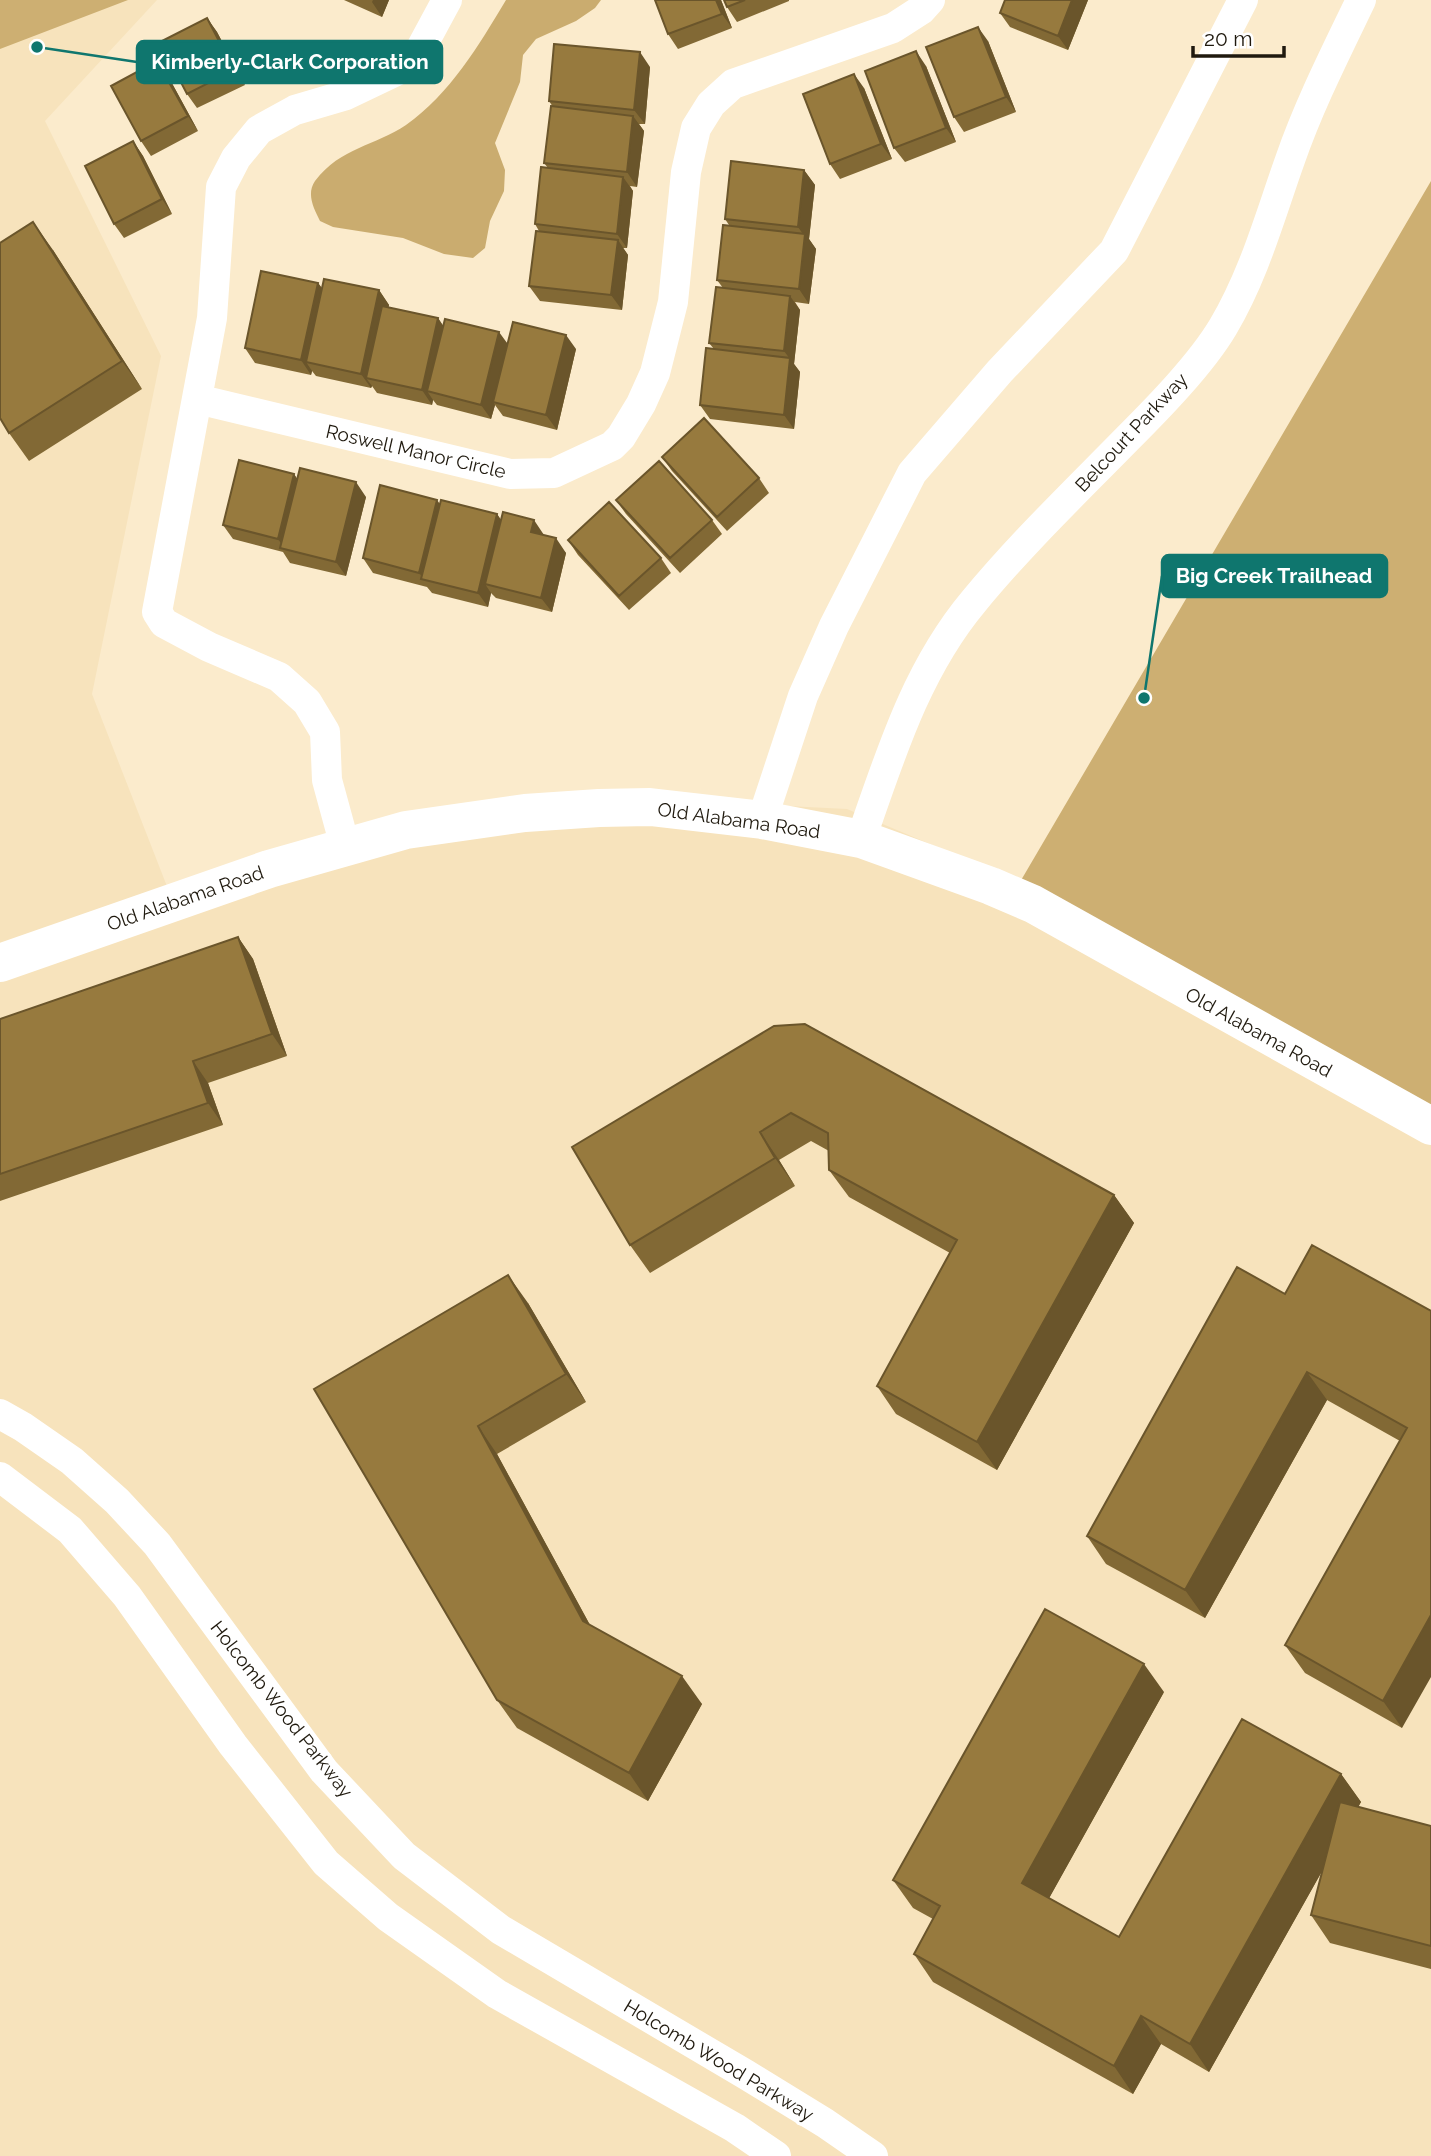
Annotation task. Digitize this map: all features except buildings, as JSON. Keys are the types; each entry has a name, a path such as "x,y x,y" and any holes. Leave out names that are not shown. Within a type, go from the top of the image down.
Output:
{"main road":[{"name":"Old Alabama Road","path":"0,963 269,869 406,830 525,813 650,807 762,820 861,839 991,886 1032,904 1431,1126"}],"street":[{"path":"345,846 327,780 325,732 307,702 279,677 209,647 164,623 158,612 212,317 221,187 236,158 259,130 295,110 346,95 412,63 447,0"},
{"name":"Roswell Manor Circle","path":"197,399 510,474 554,473 612,446 640,404 655,373 673,302 685,172 696,128 711,104 733,85 893,28 930,0"},
{"path":"762,820 803,696 834,626 912,473 1000,371 1114,251 1243,0"},
{"name":"Belcourt Parkway","path":"861,839 899,729 915,694 949,635 972,603 1020,549 1156,410 1223,328 1270,222 1290,158 1361,0"},
{"name":"Holcomb Wood Parkway","path":"0,1414 72,1461 117,1500 157,1544 324,1771 404,1856 501,1930 745,2074 873,2156"},
{"path":"0,1476 69,1530 127,1596 233,1745 326,1863 388,1917 497,1994 735,2129 776,2156"}],"shaded area":[{"path":"0,0 157,0 45,121 161,356 92,694 177,912 316,859 623,798 847,809 1032,887 1431,1106 1431,2156 0,2156"},
{"path":"0,0 128,0 0,49"},
{"path":"506,0 601,0 595,8 576,21 536,39 523,55 520,82 495,143 505,170 504,191 490,221 485,248 473,258 444,254 403,238 333,227 320,221 311,196 315,181 347,154 394,132 422,113 462,68"},
{"path":"1431,181 1431,1106 1020,882"}],"place":[{"name":"Kimberly-Clark Corporation","path":"37,47"},
{"name":"Big Creek Trailhead","path":"1144,698"}]}
